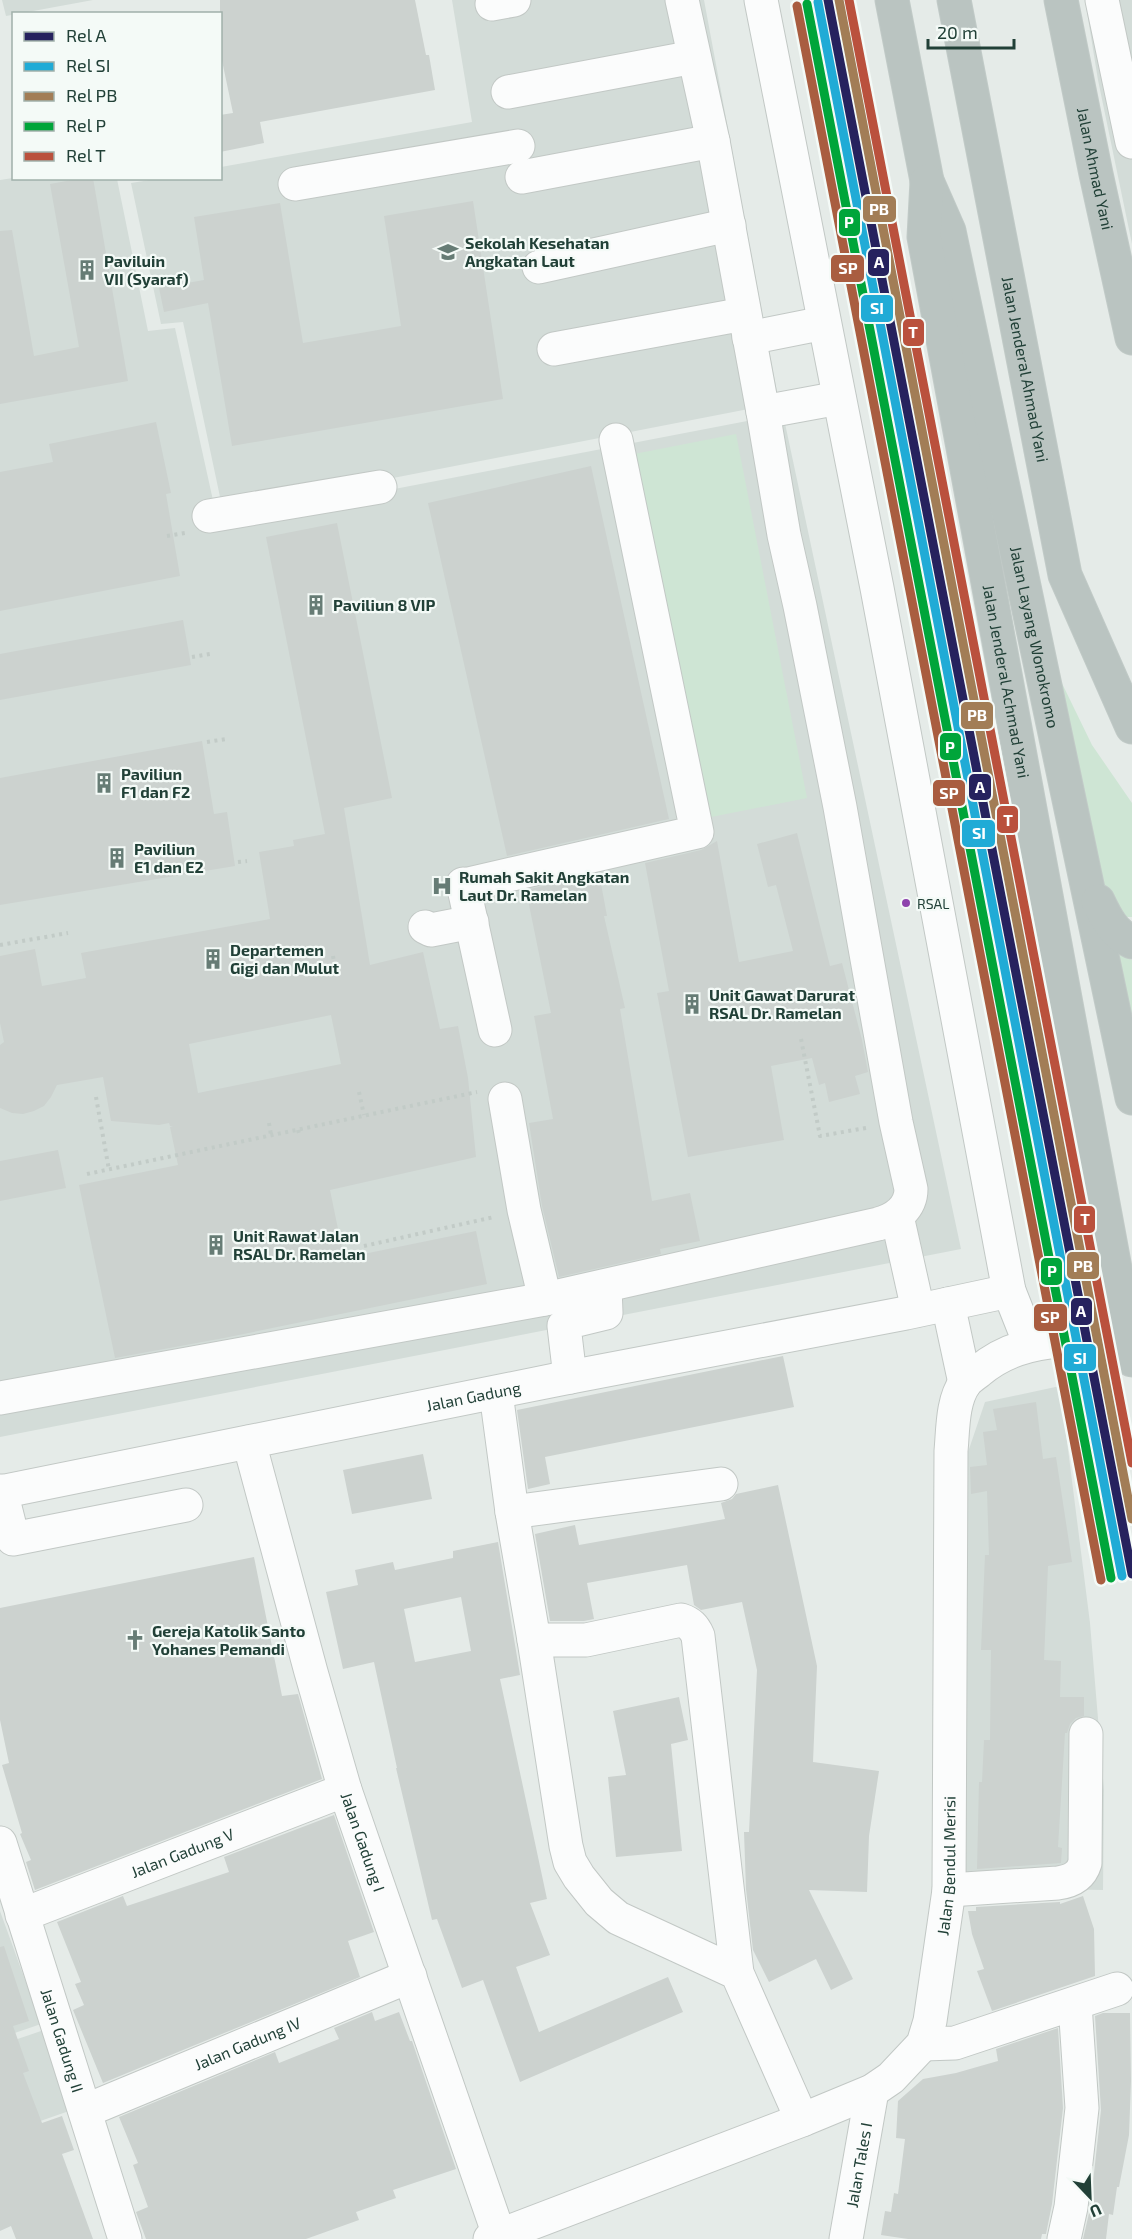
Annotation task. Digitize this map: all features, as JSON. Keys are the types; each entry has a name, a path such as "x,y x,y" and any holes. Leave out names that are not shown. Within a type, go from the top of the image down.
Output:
{"highway":[{"path":"892,0 927,181"},
{"name":"Jalan Jenderal Ahmad Yani","path":"954,0 1065,575 1132,727"},
{"name":"Jalan Ahmad Yani","path":"1061,0 1132,338"},
{"name":"Jalan Layang Wonokromo","path":"927,181 949,231 1132,1098"},
{"name":"Jalan Jenderal Achmad Yani","path":"927,181 924,237 1130,1351"},
{"path":"1087,879 1114,930 1132,942"}],"street":[{"path":"0,1398 605,1287 887,1220 906,1207 911,1198 840,807 784,535 764,412 713,141 682,0"},
{"path":"761,0 877,588 1009,1291 1030,1344"},
{"path":"1102,0 1132,142"},
{"path":"508,92 694,57"},
{"path":"295,184 713,141"},
{"path":"539,267 729,225"},
{"path":"554,349 747,326 824,323"},
{"path":"764,412 839,398"},
{"path":"495,1030 463,884 697,832 616,440"},
{"path":"199,524 380,487"},
{"path":"425,927 431,930 472,922"},
{"path":"495,1095 545,1299"},
{"path":"887,1220 918,1310 965,1383 998,1358 1030,1344 1086,1340 1130,1351"},
{"path":"570,1377 564,1326 569,1322 606,1313 605,1287"},
{"name":"Jalan Gadung","path":"1,1491 1009,1291"},
{"name":"Jalan Bendul Merisi","path":"495,2237 872,2091 891,2078 923,2044 930,2022 949,1890 951,1451 957,1401 965,1383"},
{"path":"496,1393 570,1862 599,1902 618,1917 737,1973"},
{"name":"Jalan Gadung I","path":"249,1442 345,1790 410,1976 495,2237"},
{"path":"513,1512 721,1484"},
{"path":"1,1491 13,1539 186,1505"},
{"path":"534,1640 586,1641 681,1620 692,1625 695,1630 698,1636 737,1973 802,2120"},
{"path":"949,1890 1059,1883 1079,1875 1085,1863 1086,1734"},
{"name":"Jalan Gadung V","path":"22,1915 345,1790"},
{"name":"Jalan Gadung II","path":"0,1843 125,2239"},
{"name":"Jalan Gadung IV","path":"85,2110 410,1976"},
{"path":"923,2044 955,2043 1117,1989"},
{"path":"1064,2239 1071,2207 1082,2108 1075,2004"},
{"name":"Jalan Tales I","path":"846,2239 872,2091"}],"path":[{"path":"167,536 199,524"},
{"path":"192,657 210,654"},
{"path":"207,742 226,739"},
{"path":"237,862 247,861"},
{"path":"0,945 68,933"},
{"path":"333,956 336,972"},
{"path":"801,1039 820,1136 896,1122"},
{"path":"359,1092 364,1114"},
{"path":"87,1174 364,1114 495,1095"},
{"path":"96,1097 109,1170"},
{"path":"269,1123 271,1135"},
{"path":"298,1130 300,1137"},
{"path":"364,1246 524,1210"}],"shaded area":[{"path":"2,0 93,0 28,12 12,12 12,15 6,16"},
{"name":"Sekolah Kesehatan Angkatan Laut","path":"452,0 704,0 779,403 223,511 183,322 161,324 131,183 150,180 222,180 222,167 472,122"},
{"path":"1085,0 1132,0 1132,244 1098,80"},
{"name":"Rumah Sakit Angkatan Laut Dr. Ramelan","path":"12,178 12,180 117,180 148,331 175,328 218,523 783,414 961,1249 0,1437 0,180"},
{"path":"1060,1386 1090,1623 1104,1790 1103,1890 952,1887 967,1455 985,1402"},
{"path":"0,1911 41,2024 0,2038"},
{"path":"44,2030 72,2110 0,2135 0,2045"}],"green space":[{"path":"736,434 807,798 701,819 629,455"},
{"path":"1055,669 1092,745 1132,803 1132,917 1125,917 1099,904"},
{"path":"1100,947 1132,960 1132,1091"}],"building":[{"path":"220,0 415,0 435,90 260,122 264,143 222,152 222,115 233,113 222,61 222,12 220,12"},
{"name":"Paviluin VII (Syaraf)","path":"72,180 93,180 128,381 0,404 0,231 12,230 34,356 79,347 50,184"},
{"path":"473,201 503,399 232,446 208,303 164,312 159,288 204,280 194,217 280,203 303,343 401,326 384,216"},
{"path":"156,422 171,493 166,494 180,576 0,611 0,472 53,462 49,444"},
{"path":"591,466 669,819 507,856 428,503"},
{"path":"337,523 392,798 344,808 370,965 423,952 440,1029 458,1026 468,1078 476,1157 330,1190 344,1258 476,1231 487,1284 115,1358 79,1185 178,1165 170,1127 173,1126 169,1123 159,1125 111,1121 103,1077 57,1085 44,1106 34,1111 23,1114 12,1113 0,1108 0,1045 4,1042 0,1023 0,956 35,949 42,986 86,978 81,953 270,919 259,852 294,846 293,840 325,834 266,537","holes":["331,1015 341,1064 198,1093 189,1044"]},
{"path":"183,620 191,665 0,700 0,654"},
{"path":"202,741 214,814 227,812 235,866 0,905 0,778"},
{"name":"Unit Gawat Darurat RSAL Dr. Ramelan","path":"797,833 830,966 842,963 868,1072 855,1076 860,1094 829,1102 825,1083 819,1085 812,1058 771,1066 784,1140 688,1157 657,993 669,991 645,863 701,850 717,841 739,962 793,951 776,885 768,887 757,844"},
{"path":"599,873 607,916 604,916 625,1008 620,1009 652,1201 690,1193 700,1241 660,1249 661,1254 559,1277 542,1206 529,1123 553,1119 534,1016 551,1013 526,890"},
{"path":"58,1150 66,1188 0,1201 0,1161"},
{"path":"783,1356 794,1407 545,1457 550,1484 528,1489 517,1410"},
{"path":"1036,1402 1043,1459 1056,1457 1072,1562 1048,1566 1044,1660 1061,1661 1060,1697 1084,1697 1084,1716 1076,1718 1065,1733 1058,1847 1062,1848 1061,1863 977,1869 979,1782 982,1782 984,1740 990,1740 991,1650 981,1650 985,1555 989,1555 987,1491 971,1494 970,1467 987,1465 983,1432 997,1430 993,1409"},
{"path":"423,1454 432,1499 352,1514 343,1470"},
{"path":"778,1485 817,1666 813,1762 879,1771 869,1836 867,1892 809,1890 853,1979 831,1990 816,1959 769,1982 753,1950 746,1889 744,1832 749,1832 757,1670 742,1602 701,1610 694,1605 687,1565 587,1583 594,1619 550,1621 535,1534 575,1525 579,1545 725,1519 721,1503 732,1499 736,1494"},
{"path":"498,1542 520,1675 500,1679 547,1899 530,1903 550,1955 516,1967 539,2032 668,1977 683,2012 520,2082 483,1980 462,1988 437,1919 432,1920 374,1662 343,1669 326,1592 358,1585 355,1570 393,1562 395,1570 453,1558 453,1551","holes":["461,1597 471,1651 415,1662 404,1609"]},
{"path":"254,1557 282,1696 298,1694 322,1779 35,1890 26,1862 31,1860 20,1834 22,1833 2,1765 9,1763 0,1720 0,1608"},
{"path":"679,1697 688,1740 671,1744 682,1851 616,1857 608,1777 626,1775 613,1711"},
{"path":"334,1815 374,1932 348,1941 360,1977 103,2083 73,2010 84,2005 75,1984 81,1982 57,1922 123,1896 127,1906 229,1872 224,1857"},
{"path":"1083,1896 1094,1929 1095,1976 992,2011 977,1971 984,1969 972,1934 968,1911 976,1911 976,1907 1060,1902 1060,1904"},
{"path":"4,1946 29,2021 13,2026 29,2071 23,2073 42,2123 62,2116 74,2150 62,2154 93,2239 16,2239 11,2226 0,2231 0,1947"},
{"path":"372,2012 375,2021 399,2012 410,2041 412,2041 456,2169 393,2190 396,2198 356,2212 359,2220 306,2239 146,2239 136,2212 148,2207 133,2165 138,2163 119,2117 275,2052 279,2063 339,2039 334,2028"},
{"path":"1103,2013 1130,2013 1129,2135 1113,2215 1109,2214 1106,2239 1083,2239 1090,2209 1101,2110 1095,2016"},
{"path":"1058,2028 1063,2108 1052,2204 1046,2234 1042,2234 1041,2239 908,2239 881,2235 885,2211 891,2212 894,2193 898,2194 905,2139 896,2138 898,2101 923,2079 956,2073 998,2061 996,2049"}],"rail line":[{"name":"A","path":"828,0 1132,1574"},
{"name":"PB","path":"839,0 1132,1519"},
{"name":"T","path":"849,0 1132,1463"},
{"name":"SI","path":"818,2 1122,1576"},
{"name":"P","path":"807,4 1111,1578"}],"transit line":[{"name":"SP","path":"797,6 1101,1580"}],"place":[{"name":"Sekolah Kesehatan Angkatan Laut","path":"448,252"},
{"name":"Paviluin VII (Syaraf)","path":"87,270"},
{"name":"Paviliun 8 VIP","path":"316,605"},
{"name":"Paviliun F1 dan F2","path":"104,783"},
{"name":"Paviliun E1 dan E2","path":"117,858"},
{"name":"Rumah Sakit Angkatan Laut Dr. Ramelan","path":"442,886"},
{"name":"RSAL","path":"906,903"},
{"name":"Departemen Gigi dan Mulut","path":"213,959"},
{"name":"Unit Gawat Darurat RSAL Dr. Ramelan","path":"692,1004"},
{"name":"Unit Rawat Jalan RSAL Dr. Ramelan","path":"216,1245"},
{"name":"Gereja Katolik Santo Yohanes Pemandi","path":"135,1640"}]}
